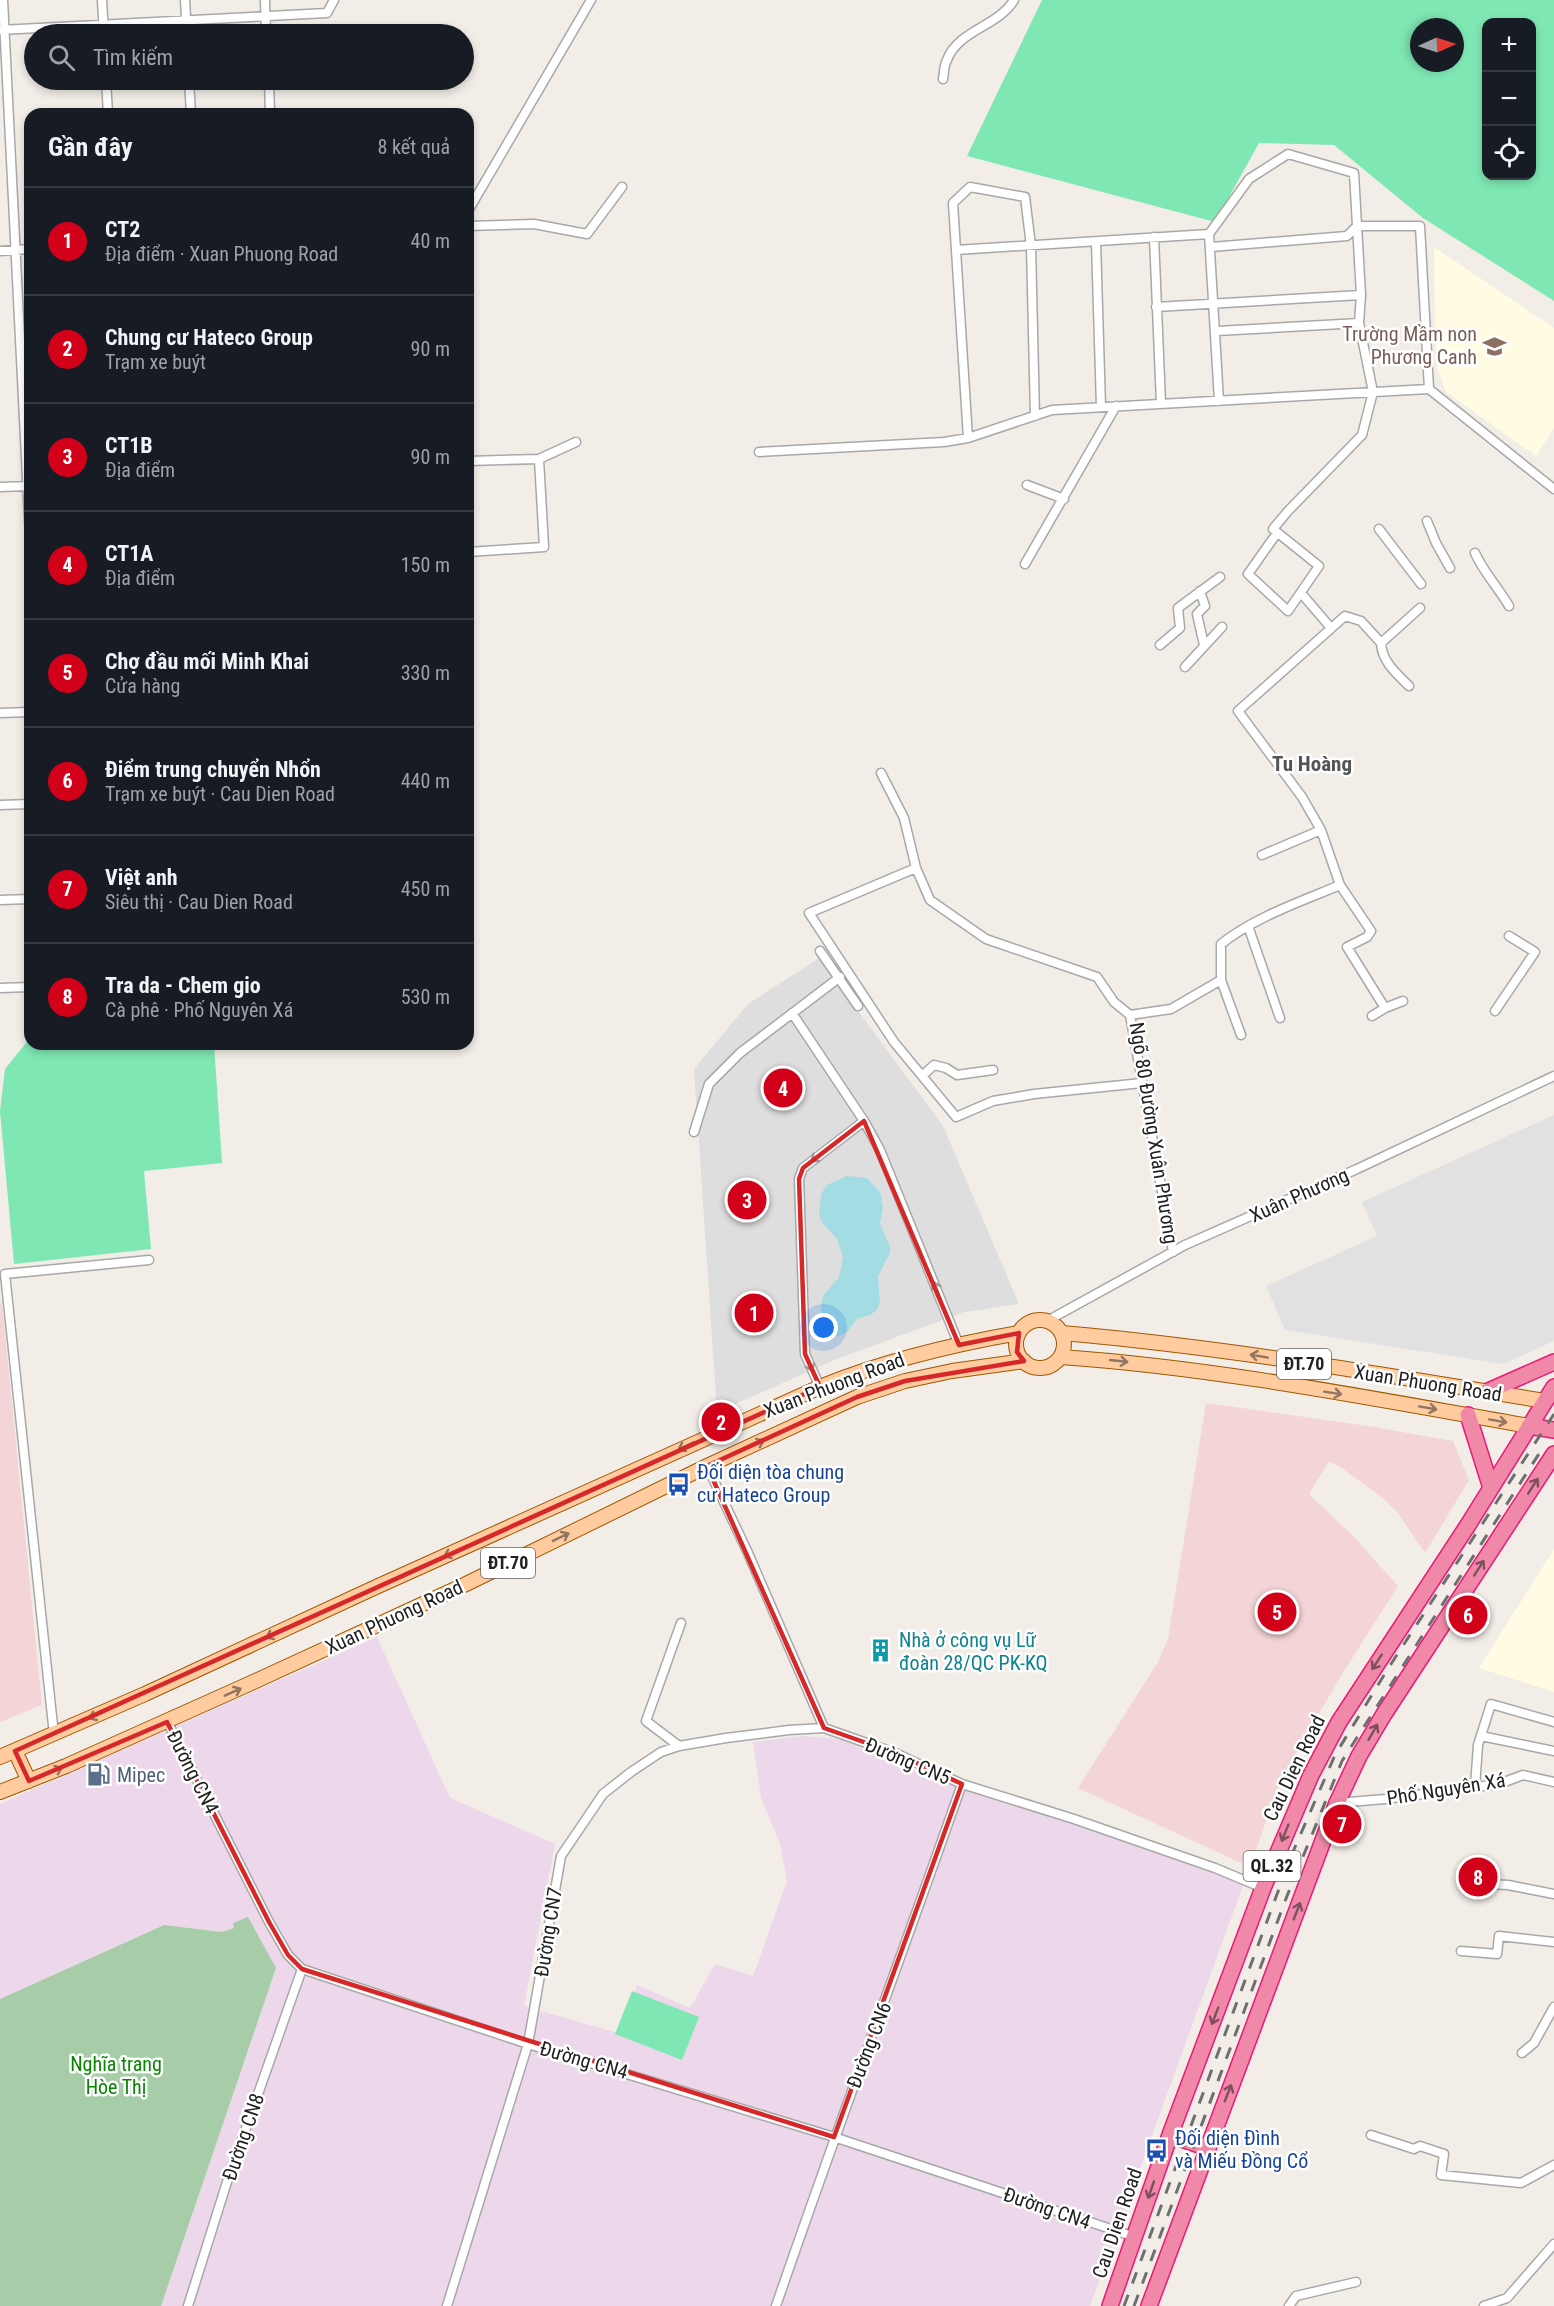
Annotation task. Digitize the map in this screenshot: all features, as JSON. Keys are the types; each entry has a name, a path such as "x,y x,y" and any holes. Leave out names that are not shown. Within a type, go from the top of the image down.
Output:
{"highway":[{"path":"1486,1392 1554,1362"},
{"name":"Cau Dien Road","path":"1110,2306 1170,2135 1263,1888 1311,1775 1339,1722 1529,1426 1549,1402 1554,1387"},
{"path":"1468,1415 1491,1488"},
{"name":"ĐT.70","path":"1529,1426 1554,1430"},
{"name":"QL.32","path":"1153,2303 1208,2148 1337,1803 1359,1756 1554,1454"},
{"path":"1170,2135 1208,2148"}],"main road":[{"path":"1034,1320 1047,1321 1057,1326 1062,1333 1064,1349 1061,1357 1049,1366 1034,1367 1024,1361 1017,1352 1016,1344 1019,1333 1027,1323 1034,1320"},
{"name":"Xuan Phuong Road","path":"0,1757 820,1387 874,1366 1019,1333"},
{"name":"Xuan Phuong Road","path":"1062,1333 1228,1351 1549,1402"},
{"name":"Xuan Phuong Road","path":"1061,1357 1153,1365 1529,1426"},
{"name":"Xuan Phuong Road","path":"0,1792 167,1721 464,1585 707,1466 857,1397 896,1384 952,1371 1024,1361"},
{"path":"15,1751 29,1781"}],"street":[{"path":"3,0 2,30 24,395"},
{"path":"102,0 104,24"},
{"path":"185,0 186,24"},
{"path":"265,0 266,24"},
{"path":"120,24 327,12 334,0"},
{"path":"474,201 591,0"},
{"path":"943,79 946,60 952,49 964,38 1010,8 1014,0"},
{"path":"2,30 24,29"},
{"path":"107,90 108,108"},
{"path":"190,90 191,108"},
{"path":"269,90 270,108"},
{"path":"1219,401 1217,332 1209,234 1249,179 1288,154 1354,173 1361,295 1359,323 1373,392 1362,435 1273,529 1319,566 1288,611 1248,574 1277,533"},
{"path":"474,226 534,224 587,234 622,186"},
{"path":"968,438 953,203 970,187 1025,197 1031,246 1035,416"},
{"path":"1211,247 1347,236 1357,226 1420,226 1429,388"},
{"path":"956,250 1209,234"},
{"path":"1154,237 1161,403"},
{"path":"1096,242 1101,407"},
{"path":"0,251 24,249"},
{"path":"1156,307 1361,295"},
{"path":"1217,332 1359,323"},
{"path":"759,452 944,442 968,438 1052,410 1429,388 1554,489"},
{"path":"1025,564 1116,406"},
{"path":"474,461 539,459 576,442"},
{"path":"474,552 544,547 539,459"},
{"path":"1027,484 1064,499"},
{"path":"0,488 24,486"},
{"path":"1427,521 1450,568"},
{"path":"1379,529 1421,584"},
{"path":"1475,554 1484,572 1497,586 1509,606"},
{"path":"1160,645 1179,628 1178,608 1220,578"},
{"path":"1200,591 1205,606 1197,614 1204,645"},
{"path":"1301,593 1331,628"},
{"path":"1382,643 1420,608"},
{"path":"1385,1008 1347,947 1367,936 1371,931 1340,885 1321,830 1302,797 1238,711 1345,616 1361,621 1382,643 1382,650 1389,665 1409,687"},
{"path":"1185,667 1222,627"},
{"path":"0,713 24,712"},
{"path":"881,773 904,818 916,868 930,900 986,939 1097,977 1114,1002 1130,1015"},
{"path":"0,806 24,804"},
{"path":"1262,855 1321,830"},
{"path":"916,868 809,913 894,1042 956,1117 1003,1099 1104,1085 1142,1083"},
{"path":"1241,1035 1221,980 1221,944 1266,916 1340,885"},
{"path":"0,900 24,899"},
{"path":"1248,926 1280,1018"},
{"path":"1494,1011 1535,952 1509,936"},
{"path":"820,951 858,1006"},
{"path":"694,1132 709,1084 740,1053 840,977"},
{"name":"Ngõ 80 Đường Xuân Phương","path":"1173,1252 1130,1015 1172,1010 1221,980"},
{"path":"0,988 24,987"},
{"path":"1372,1017 1385,1008 1403,1001"},
{"path":"792,1013 864,1121 880,1150 959,1345"},
{"path":"922,1076 934,1065 946,1068 957,1075 993,1070"},
{"name":"Xuân Phương","path":"1047,1321 1173,1252 1384,1157 1554,1076"},
{"path":"820,1387 805,1354 799,1179 803,1168 864,1121"},
{"path":"54,1734 3,1290 5,1274 149,1260"},
{"path":"707,1466 748,1553 824,1728"},
{"path":"679,1746 646,1720 681,1623"},
{"path":"1475,1787 1481,1736 1491,1704 1554,1722"},
{"name":"Đường CN4","path":"167,1721 269,1922 288,1955 302,1969 528,2044 834,2137 1135,2237"},
{"name":"Đường CN7","path":"447,2306 528,2044 561,1856 603,1794 661,1752 679,1746 779,1731 824,1728"},
{"name":"Đường CN5","path":"824,1728 895,1753 962,1784 1074,1819 1215,1868 1263,1888"},
{"path":"1481,1736 1554,1752"},
{"name":"Phố Nguyên Xá","path":"1337,1803 1499,1784 1523,1775 1554,1782"},
{"name":"Đường CN6","path":"776,2306 834,2137 884,2006 962,1784"},
{"path":"1466,1883 1508,1885 1554,1894"},
{"path":"1461,1951 1497,1954 1499,1936 1554,1942"},
{"name":"Đường CN8","path":"188,2306 226,2186 302,1969"},
{"path":"1522,2053 1534,2043 1554,2007"},
{"path":"1371,2135 1414,2149 1420,2146 1444,2154 1442,2175 1521,2182 1554,2165"},
{"path":"1484,2306 1507,2298 1554,2244"},
{"path":"1289,2306 1296,2296 1356,2282"}],"highlighted area":[{"path":"864,1121 959,1345 1019,1333 1017,1352 1024,1361 905,1381 857,1397 707,1466 824,1728 895,1753 962,1784 834,2137 302,1969 288,1955 269,1922 167,1722 29,1781 15,1751 820,1387 805,1354 799,1179 803,1168"}],"shaded area":[{"name":"Trường Mầm non Phương Canh","path":"1434,247 1554,328 1554,428 1536,456 1446,392 1436,364"},
{"path":"819,958 943,1126 1019,1304 964,1312 837,1359 717,1412 694,1069 748,1004"},
{"path":"1554,1115 1554,1341 1503,1364 1285,1330 1266,1286 1377,1236 1362,1202"},
{"path":"0,1303 2,1303 42,1705 0,1722"},
{"path":"1206,1403 1368,1426 1453,1441 1469,1480 1425,1553 1398,1513 1384,1499 1329,1461 1309,1494 1355,1538 1398,1586 1341,1676 1281,1779 1250,1867 1078,1788 1158,1662 1168,1639"},
{"path":"1554,1549 1554,1692 1479,1668"},
{"path":"377,1637 450,1798 555,1844 524,2006 621,2034 637,1985 690,2008 715,1964 753,1976 787,1881 780,1844 761,1798 753,1742 802,1736 841,1739 930,1777 1202,1866 1244,1883 1090,2306 161,2306 276,1968 234,1928 222,1932 164,1925 0,1999 0,1804"}],"green space":[{"path":"1042,0 1554,0 1554,301 1423,218 1334,145 1259,143 1215,222 967,156"},
{"path":"24,1045 24,1050 214,1050 222,1163 144,1171 151,1249 14,1264 0,1111 5,1069"},
{"name":"Nghĩa trang Hòe Thị","path":"248,1917 276,1968 161,2306 0,2306 0,1999 164,1925 222,1932 234,1928 233,1923"},
{"path":"632,1991 699,2017 682,2060 615,2034"}],"water":[{"path":"847,1176 867,1178 880,1192 883,1207 880,1224 890,1247 890,1253 878,1276 880,1303 876,1311 858,1318 846,1333 838,1336 828,1333 824,1328 821,1307 823,1296 839,1277 843,1257 837,1239 821,1221 819,1212 821,1194 827,1185"}],"railway":[{"path":"1124,2306 1292,1854 1335,1755 1389,1667 1554,1414"},
{"path":"1134,2306 1287,1896 1342,1761 1544,1446"}],"place":[{"name":"Trường Mầm non Phương Canh","path":"1495,346"},
{"name":"CT1A","path":"783,1088"},
{"name":"CT1B","path":"747,1200"},
{"name":"CT2","path":"754,1313"},
{"name":"Chung cư Hateco Group","path":"721,1422"},
{"name":"Đối diện tòa chung cư Hateco Group","path":"679,1484"},
{"name":"Chợ đầu mối Minh Khai","path":"1277,1612"},
{"name":"Điểm trung chuyển Nhổn","path":"1468,1615"},
{"name":"Nhà ở công vụ Lữ đoàn 28/QC PK-KQ","path":"881,1651"},
{"name":"Mipec","path":"99,1775"},
{"name":"Việt anh","path":"1342,1824"},
{"name":"Tra da - Chem gio","path":"1478,1877"},
{"name":"Đối diện Đình và Miếu Đồng Cổ","path":"1157,2150"}],"district":[{"name":"Tu Hoàng","path":"1312,764"}]}
